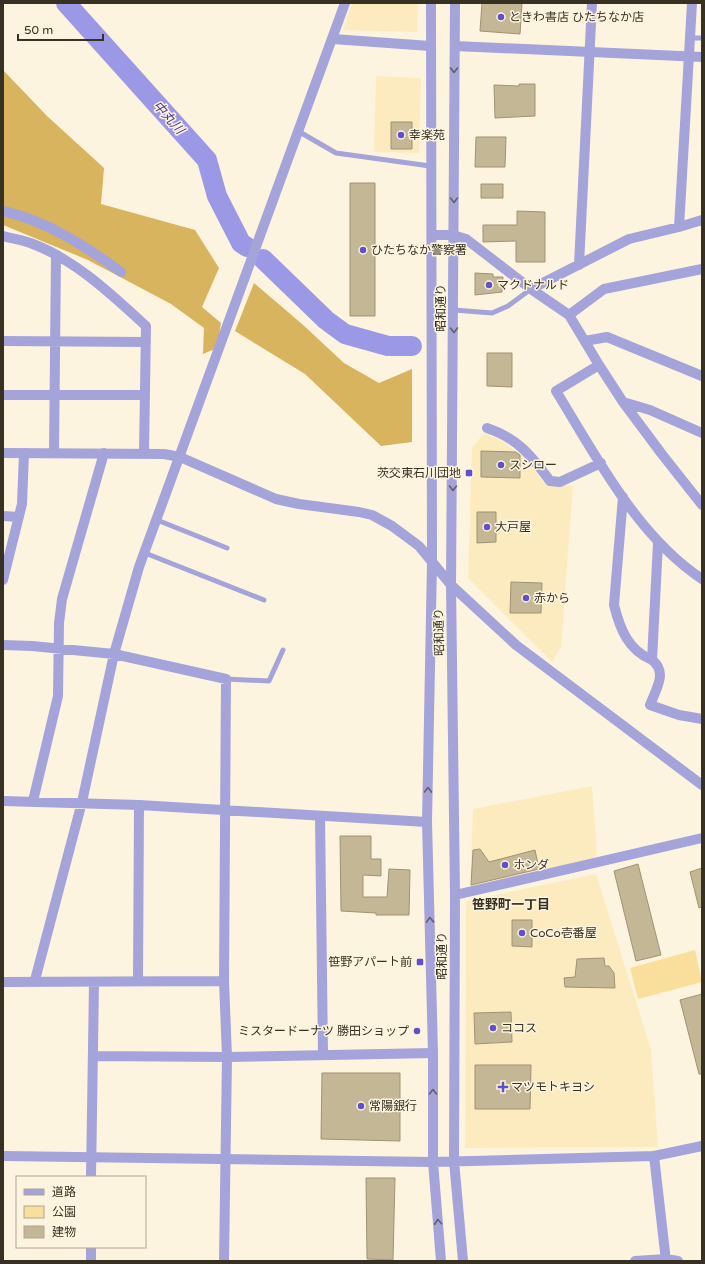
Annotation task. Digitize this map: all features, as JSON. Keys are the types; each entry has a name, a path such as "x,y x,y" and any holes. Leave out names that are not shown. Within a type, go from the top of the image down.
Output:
{"street":[{"path":"35,980 82,802 114,654 145,553 345,3"},
{"name":"昭和通り","path":"431,3 430,166 432,235 432,563 427,822 433,1053 433,1162 441,1261"},
{"name":"昭和通り","path":"455,3 451,585 455,895 454,1161 464,1261"},
{"path":"579,265 592,3"},
{"path":"679,227 692,3"},
{"path":"333,39 430,46"},
{"path":"455,46 702,57"},
{"path":"3,211 56,229 90,250 121,272"},
{"path":"531,289 629,239 702,220"},
{"path":"432,235 453,235 466,239 531,289 569,315 623,402 702,505"},
{"path":"3,236 32,243 56,255 99,283 146,326 144,453"},
{"path":"54,453 56,255"},
{"path":"569,315 604,289 702,269"},
{"path":"585,341 607,337 702,376"},
{"path":"3,341 146,342"},
{"path":"599,365 556,392 600,463 623,497 658,543 682,566 702,579"},
{"path":"3,395 145,395"},
{"path":"623,402 650,410 702,433"},
{"path":"487,428 503,434 520,445 550,481 560,482 600,463"},
{"path":"3,453 164,454 180,457 276,499 372,515 392,526 419,546 451,585 516,644 702,785"},
{"path":"3,580 22,504 24,453"},
{"path":"33,801 58,696 59,623 62,599 104,453"},
{"path":"623,497 614,605 618,621 628,643 641,656 652,660 658,665 661,673 650,705 679,715 702,719"},
{"path":"3,516 19,517"},
{"path":"652,660 658,543"},
{"path":"3,645 114,654 226,679 224,981 227,1057 224,1158 224,1261"},
{"path":"3,801 82,802 427,822"},
{"path":"138,982 139,805"},
{"path":"320,816 323,1054"},
{"path":"455,895 702,838"},
{"path":"3,982 35,980 94,982 224,981"},
{"path":"91,1176 94,982"},
{"path":"93,1056 227,1057 433,1053"},
{"path":"3,1156 433,1162 654,1156 702,1146"},
{"path":"654,1156 666,1260"},
{"path":"91,1248 91,1261"},
{"path":"635,1261 678,1261"}],"lane":[{"path":"690,38 702,38"},
{"path":"298,131 336,153 430,166"},
{"path":"454,310 492,313 508,306 531,289"},
{"path":"157,520 227,548"},
{"path":"145,553 264,600"},
{"path":"226,679 269,681 283,650"}],"shaded area":[{"path":"352,3 418,3 417,32 343,30"},
{"path":"3,70 47,116 104,168 101,204 195,230 219,268 202,307 221,323 217,348 203,354 204,328 171,304 88,260 3,225"},
{"path":"376,76 421,78 419,153 374,152"},
{"path":"254,283 302,324 344,363 379,383 412,369 412,442 381,446 305,374 235,331"},
{"path":"484,433 500,440 524,457 544,483 573,486 561,647 552,662 468,578 472,448"},
{"path":"592,786 597,854 593,859 470,887 473,809"},
{"path":"596,874 651,1049 658,1147 465,1148 466,901"}],"green space":[{"path":"695,950 702,982 638,999 630,968"}],"building":[{"name":"ときわ書店 ひたちなか店","path":"482,3 522,3 520,34 480,31"},
{"path":"519,84 535,84 535,116 495,118 494,85 519,86"},
{"name":"幸楽苑","path":"391,122 412,122 412,149 391,149"},
{"path":"476,137 506,137 505,167 475,167"},
{"name":"ひたちなか警察署","path":"350,183 375,183 375,316 350,316"},
{"path":"481,184 503,184 503,198 481,198"},
{"path":"517,211 545,212 545,262 516,262 516,241 483,242 483,225 517,225"},
{"name":"マクドナルド","path":"475,273 493,274 493,277 503,277 502,292 475,295"},
{"path":"487,353 512,353 512,387 487,386"},
{"name":"スシロー","path":"481,451 516,452 520,455 520,478 481,477"},
{"name":"大戸屋","path":"477,512 496,512 496,542 477,543"},
{"name":"赤から","path":"511,582 542,583 541,613 510,613"},
{"path":"340,836 371,836 371,859 381,859 381,876 363,875 363,897 387,897 389,869 410,870 409,915 376,915 376,913 341,911"},
{"name":"ホンダ","path":"480,849 489,862 535,850 539,869 471,885 473,850"},
{"path":"638,864 661,955 636,961 614,871"},
{"path":"702,868 702,907 699,908 690,872"},
{"name":"CoCo壱番屋","path":"512,920 532,920 532,947 512,946"},
{"path":"604,958 605,966 609,966 614,973 615,988 565,987 564,978 575,977 577,959"},
{"path":"702,994 702,1074 699,1074 680,1000"},
{"name":"ココス","path":"511,1012 512,1042 475,1044 474,1013"},
{"name":"マツモトキヨシ","path":"475,1065 531,1065 530,1109 475,1109"},
{"name":"常陽銀行","path":"322,1073 400,1073 400,1141 321,1139"},
{"path":"366,1178 395,1178 393,1260 367,1259"}],"waterway":[{"name":"中丸川","path":"66,3 207,160 217,196 241,243 247,247"},
{"name":"中丸川","path":"263,259 326,320 345,334 388,346 412,346"}],"place":[{"name":"ときわ書店 ひたちなか店","path":"501,17"},
{"name":"幸楽苑","path":"401,135"},
{"name":"ひたちなか警察署","path":"363,250"},
{"name":"マクドナルド","path":"489,285"},
{"name":"スシロー","path":"501,465"},
{"name":"茨交東石川団地","path":"469,473"},
{"name":"大戸屋","path":"487,527"},
{"name":"赤から","path":"526,598"},
{"name":"ホンダ","path":"505,865"},
{"name":"CoCo壱番屋","path":"522,933"},
{"name":"笹野アパート前","path":"420,962"},
{"name":"ココス","path":"493,1028"},
{"name":"ミスタードーナツ 勝田ショップ","path":"417,1031"},
{"name":"マツモトキヨシ","path":"503,1087"},
{"name":"常陽銀行","path":"361,1106"}],"district":[{"name":"笹野町一丁目","path":"511,904"}]}
